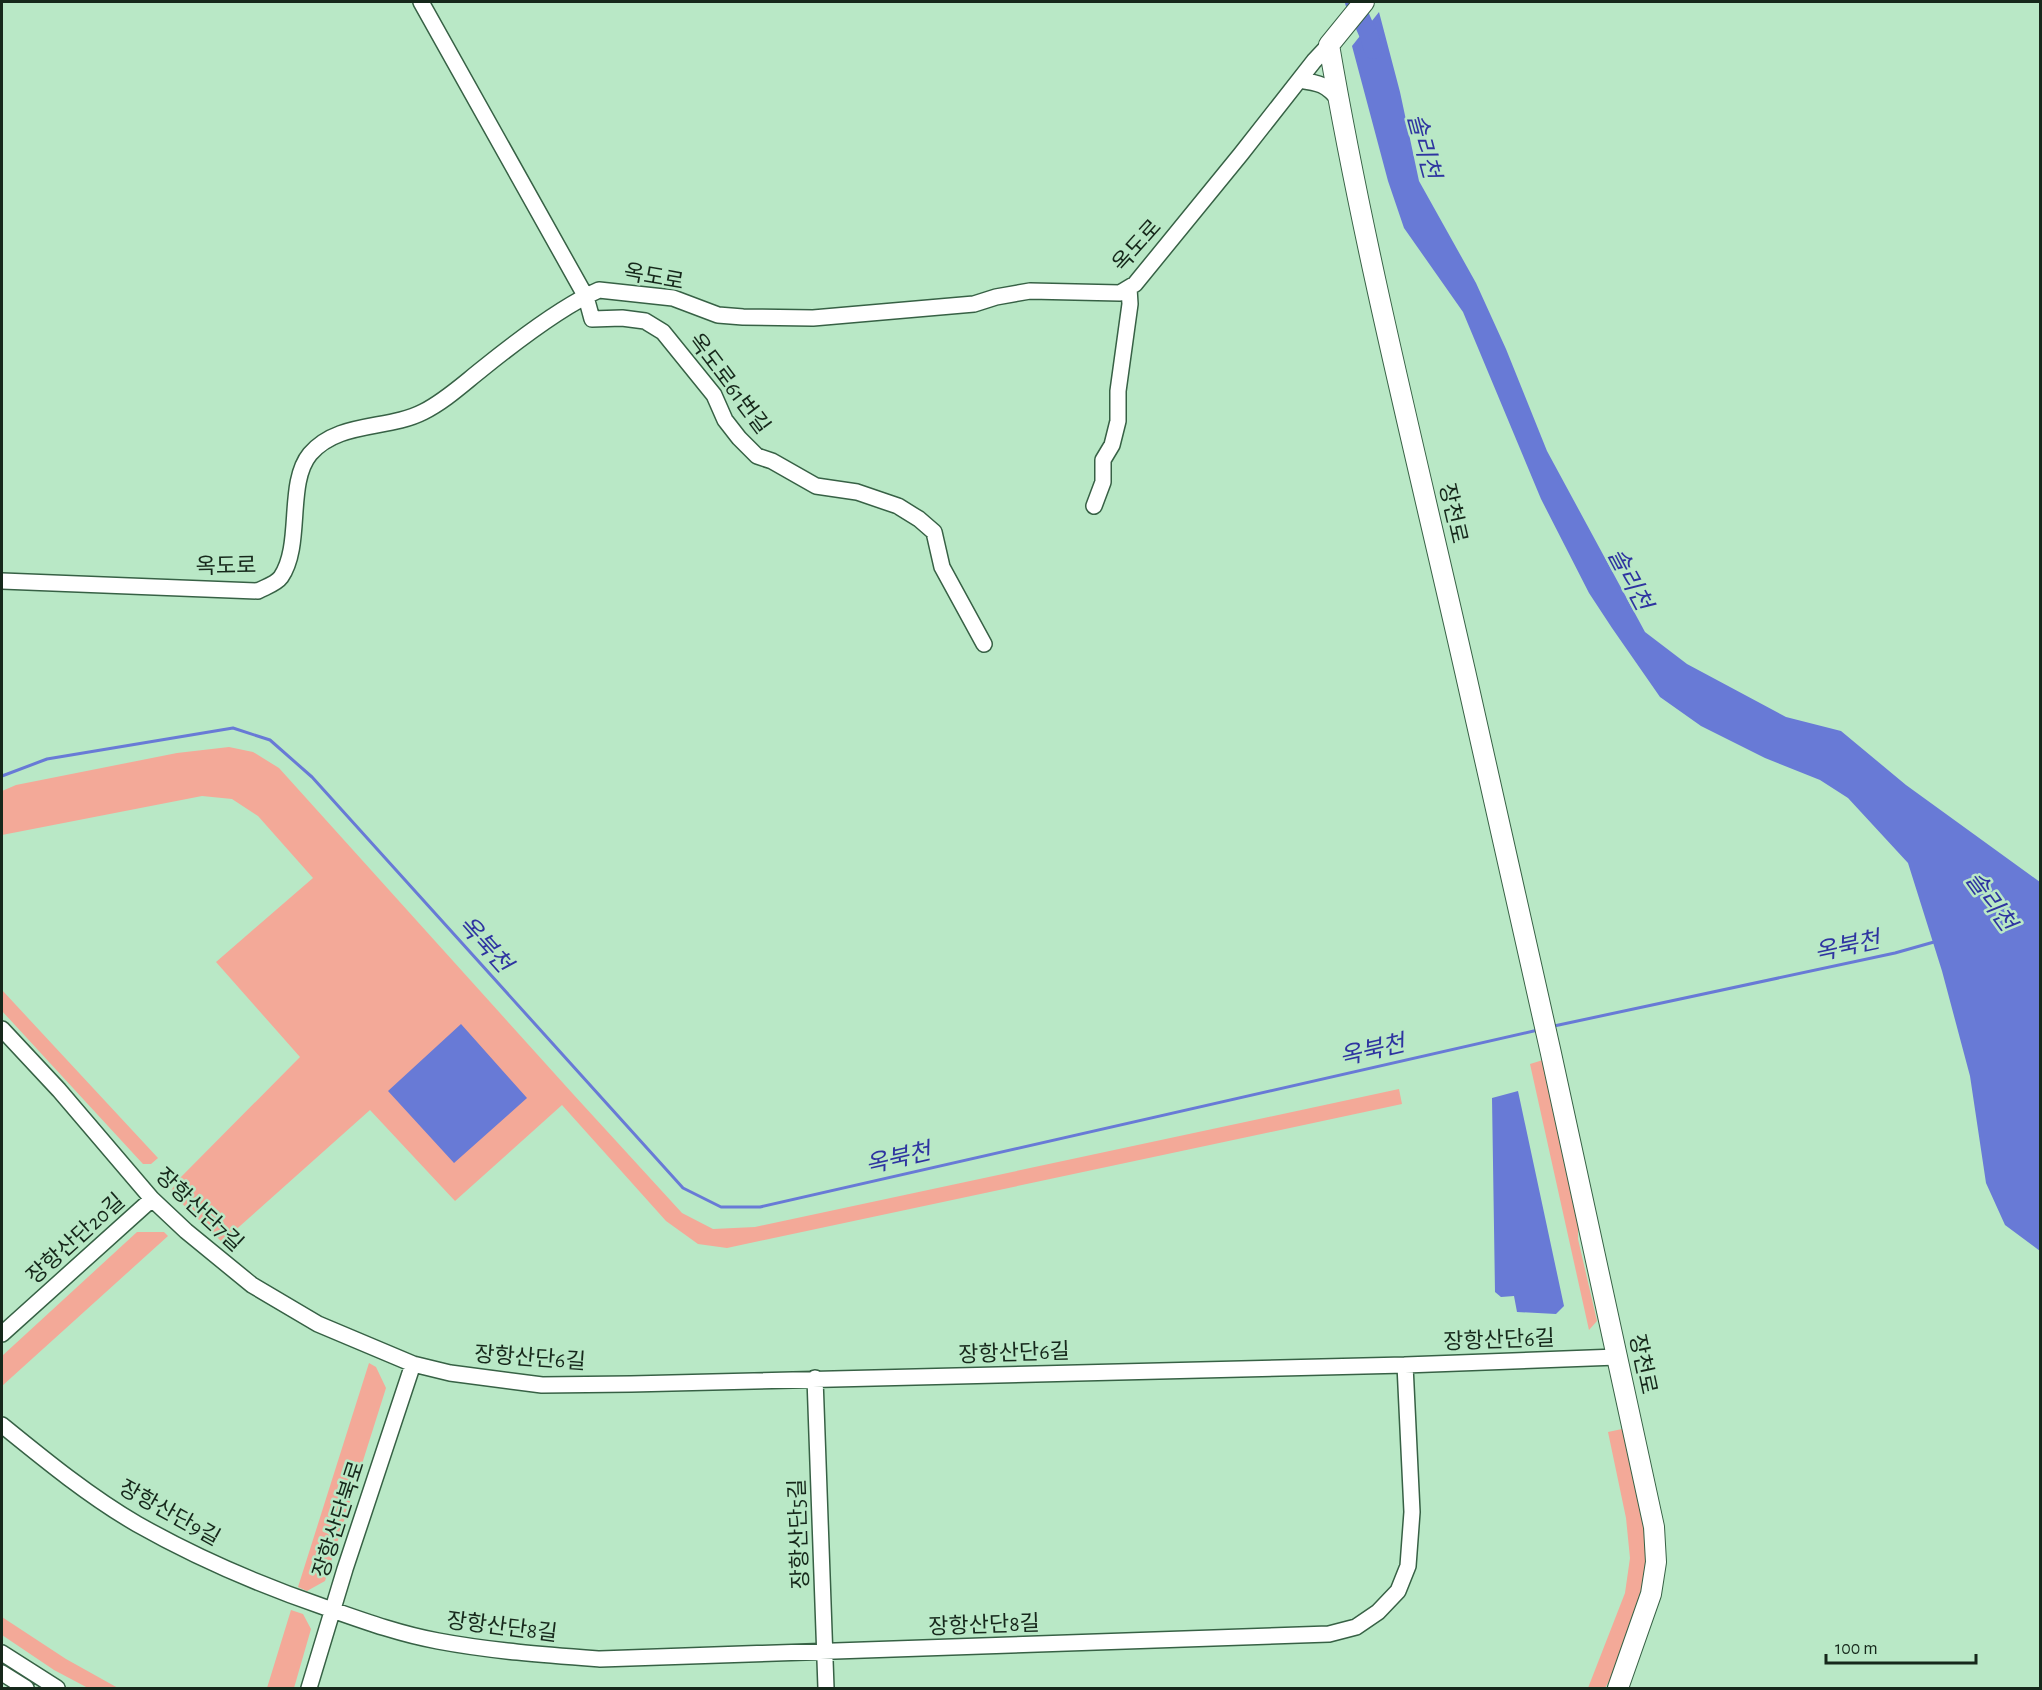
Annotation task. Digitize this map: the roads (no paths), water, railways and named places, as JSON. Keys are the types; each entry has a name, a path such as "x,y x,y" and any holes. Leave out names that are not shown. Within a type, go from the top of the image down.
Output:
{"main road":[{"path":"1329,45 1364,2"},
{"name":"장천로","path":"1329,45 1366,237 1491,783 1654,1527 1656,1562 1652,1594 1618,1689"}],"street":[{"path":"421,2 585,297"},
{"name":"옥도로","path":"2,581 258,591 282,577 294,528 299,477 309,456 320,445 341,434 393,423 423,413 449,396 544,323 599,290 673,298 718,315 813,318 974,304 996,297 1030,291 1120,294 1135,284 1329,45"},
{"path":"1299,81 1315,82 1328,87 1340,100"},
{"path":"1094,506 1103,482 1103,460 1112,445 1118,421 1118,391 1130,304 1129,288"},
{"name":"옥도로61번길","path":"585,297 592,319 622,318 645,321 663,332 714,395 725,420 757,456 772,461 816,486 857,492 898,506 934,532 942,567 984,644"},
{"name":"장항산단7길","path":"2,1029 59,1090 152,1199 186,1231 252,1285 318,1324 413,1364"},
{"name":"장항산단20길","path":"2,1334 152,1199"},
{"name":"장항산단6길","path":"413,1364 450,1373 542,1385 1405,1365 1617,1357"},
{"name":"장항산단북로","path":"309,1689 413,1364"},
{"name":"장항산단8길","path":"333,1610 371,1624 436,1641 508,1652 600,1659 1329,1634 1356,1627 1378,1612 1398,1591 1408,1566 1412,1512 1405,1365"},
{"name":"장항산단5길","path":"815,1378 826,1689"},
{"name":"장항산단9길","path":"2,1425 57,1471 136,1523 224,1568 274,1590 333,1610"},
{"path":"2,1653 57,1689"},
{"path":"2,1673 26,1689"}],"water":[{"path":"1379,12 1400,92 1419,181 1476,283 1506,349 1547,451 1645,632 1687,664 1786,717 1841,731 1906,785 2040,882 2040,1251 2005,1225 1986,1183 1970,1076 1942,971 1908,863 1848,798 1820,780 1765,758 1701,726 1660,697 1589,593 1541,499 1463,312 1404,228 1388,181 1352,46"},
{"path":"461,1024 527,1098 454,1163 388,1091"},
{"path":"1518,1091 1564,1306 1556,1314 1517,1312 1514,1296 1501,1297 1495,1292 1492,1098"}],"waterway":[{"name":"솔리천","path":"1354,2 1373,50"},
{"name":"옥북천","path":"2,776 47,759 233,728 270,740 312,777 683,1188 721,1207 760,1207 1538,1030"},
{"name":"옥북천","path":"1554,1026 1895,953 1934,942"}]}
